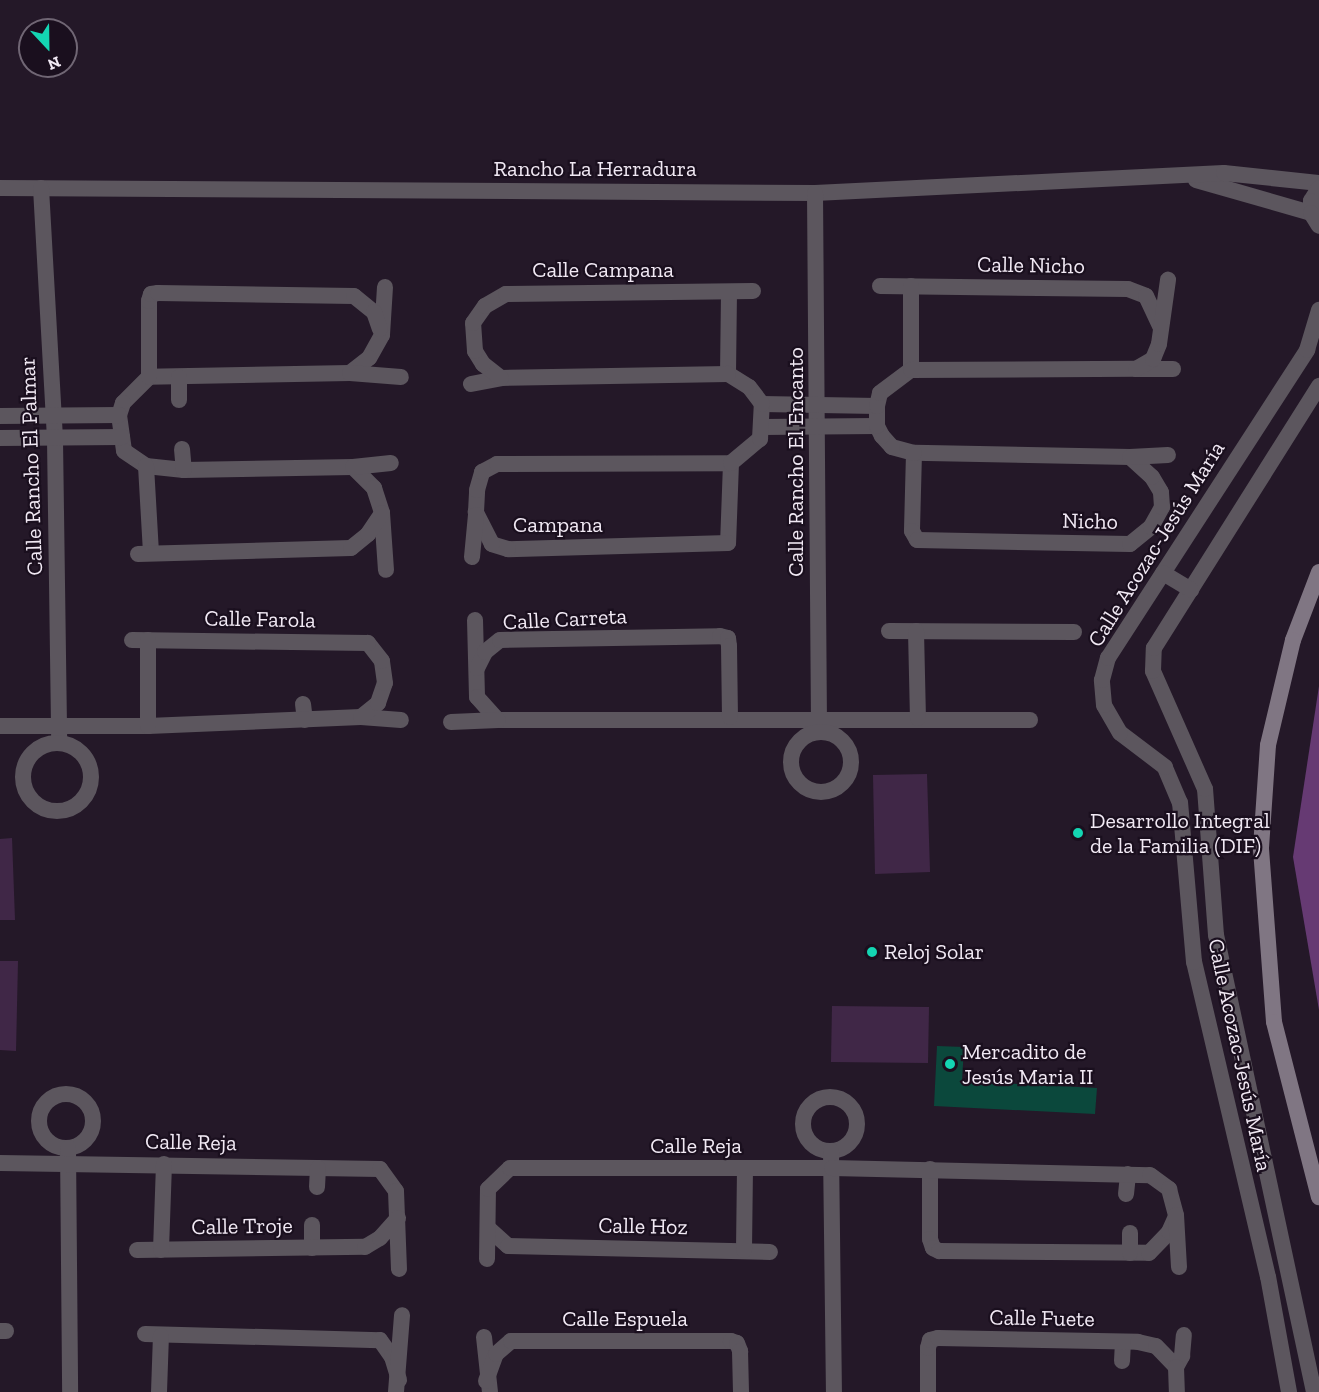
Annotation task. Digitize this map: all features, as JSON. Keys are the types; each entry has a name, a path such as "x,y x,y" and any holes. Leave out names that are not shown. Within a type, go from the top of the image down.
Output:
{"main road":[{"path":"1319,572 1293,640 1268,745 1261,849 1274,1022 1319,1197"}],"street":[{"name":"Rancho La Herradura","path":"0,188 815,193 1189,178 1224,174 1319,183"},
{"name":"Rancho La Herradura","path":"1189,178 1315,220"},
{"name":"Calle Rancho El Palmar","path":"41,188 55,440 59,734"},
{"path":"1315,220 1311,201 1319,188"},
{"name":"Calle Rancho El Encanto","path":"815,193 819,407 819,725"},
{"path":"1136,369 1153,359 1162,330 1168,280"},
{"name":"Calle Nicho","path":"880,286 1128,289 1146,296 1162,330"},
{"path":"911,286 911,370"},
{"path":"350,373 369,358 382,335 385,287"},
{"name":"Calle Campana","path":"501,378 483,364 476,351 473,323 485,306 506,294 753,291"},
{"path":"728,374 729,292"},
{"path":"382,335 374,312 354,296 151,294 149,377 123,403 120,427 124,451 146,466 184,470 353,467 391,463"},
{"name":"Calle Acozac-Jesús María","path":"1289,1392 1268,1276 1226,1110 1194,962 1180,803 1165,767 1120,733 1104,705 1102,680 1108,658 1307,350 1319,310"},
{"path":"1168,455 1130,457 914,453 892,447 877,416 880,393 891,381 911,370 1173,369"},
{"path":"149,377 350,373 401,377"},
{"path":"471,384 501,378 728,374 748,387 762,415 760,439 731,463 497,464 482,472 472,556"},
{"path":"179,377 179,400"},
{"name":"Calle Acozac-Jesús María","path":"1314,1392 1216,935 1205,789 1153,672 1154,648 1319,386"},
{"path":"762,415 819,407 877,416"},
{"path":"762,415 819,426 877,416"},
{"path":"0,416 54,416 120,427"},
{"path":"0,438 55,440 120,427"},
{"path":"182,449 184,470"},
{"name":"Nicho","path":"914,453 912,531 917,540 939,542 1130,544 1151,527 1162,507 1161,492 1152,477 1130,457"},
{"name":"Campana","path":"476,512 492,544 508,549 728,543 731,463"},
{"path":"146,466 145,553 351,548 368,534 382,513"},
{"path":"353,467 374,488 382,513 386,570"},
{"path":"1163,573 1191,590"},
{"path":"475,620 477,697 498,720"},
{"path":"889,631 1074,632"},
{"path":"916,631 918,718"},
{"name":"Calle Carreta","path":"475,673 485,652 500,640 728,638 730,717"},
{"name":"Calle Farola","path":"148,726 140,640 304,650 368,643 382,661 385,683 378,704 361,717"},
{"path":"0,726 59,734 304,712 401,720"},
{"path":"450,722 730,717 819,725 918,718 1030,720"},
{"path":"59,734 78,750 91,770 87,793 80,802 61,811 36,803 23,780 23,770 34,751 59,734"},
{"path":"68,1155 70,1392"},
{"name":"Calle Reja","path":"0,1163 68,1155 164,1164 380,1169 396,1191 398,1218"},
{"path":"832,1159 834,1392"},
{"name":"Calle Reja","path":"488,1228 488,1189 510,1168 745,1168 832,1159 930,1169 1150,1175 1169,1189 1176,1215 1179,1267"},
{"name":"Calle Troje","path":"164,1164 161,1250 365,1247 380,1238 398,1218"},
{"path":"317,1187 318,1167"},
{"path":"744,1250 745,1168"},
{"path":"930,1169 933,1248 1149,1253 1169,1232 1176,1215"},
{"path":"1126,1194 1128,1174"},
{"path":"398,1218 399,1269"},
{"path":"312,1225 312,1248"},
{"path":"488,1228 488,1259"},
{"name":"Calle Hoz","path":"488,1228 508,1246 770,1251"},
{"path":"1130,1233 1130,1253"},
{"path":"137,1250 161,1250"},
{"path":"397,1386 402,1315"},
{"path":"159,1392 153,1335 349,1347 380,1340 392,1357 397,1386"},
{"path":"1177,1389 1176,1367 1184,1335"},
{"name":"Calle Espuela","path":"484,1337 488,1386"},
{"name":"Calle Fuete","path":"928,1392 930,1340 1123,1342 1156,1346 1176,1367"},
{"name":"Calle Espuela","path":"488,1386 496,1354 511,1341 537,1349 732,1341 737,1343 740,1351 741,1392"},
{"path":"1122,1361 1123,1342"}],"shaded area":[{"path":"1319,686 1319,1010 1293,857"},
{"path":"927,774 930,872 875,874 873,775"},
{"path":"12,838 15,920 0,920 0,839"},
{"path":"0,961 18,961 16,1051 0,1050"},
{"path":"832,1006 929,1007 928,1063 831,1062"}],"building":[{"name":"Mercadito de Jesús Maria II","path":"937,1046 964,1047 962,1081 1097,1088 1095,1114 934,1106"}],"place":[{"name":"Desarrollo Integral de la Familia (DIF)","path":"1078,833"},
{"name":"Reloj Solar","path":"872,952"},
{"name":"Mercadito de Jesús Maria II","path":"950,1064"}]}
